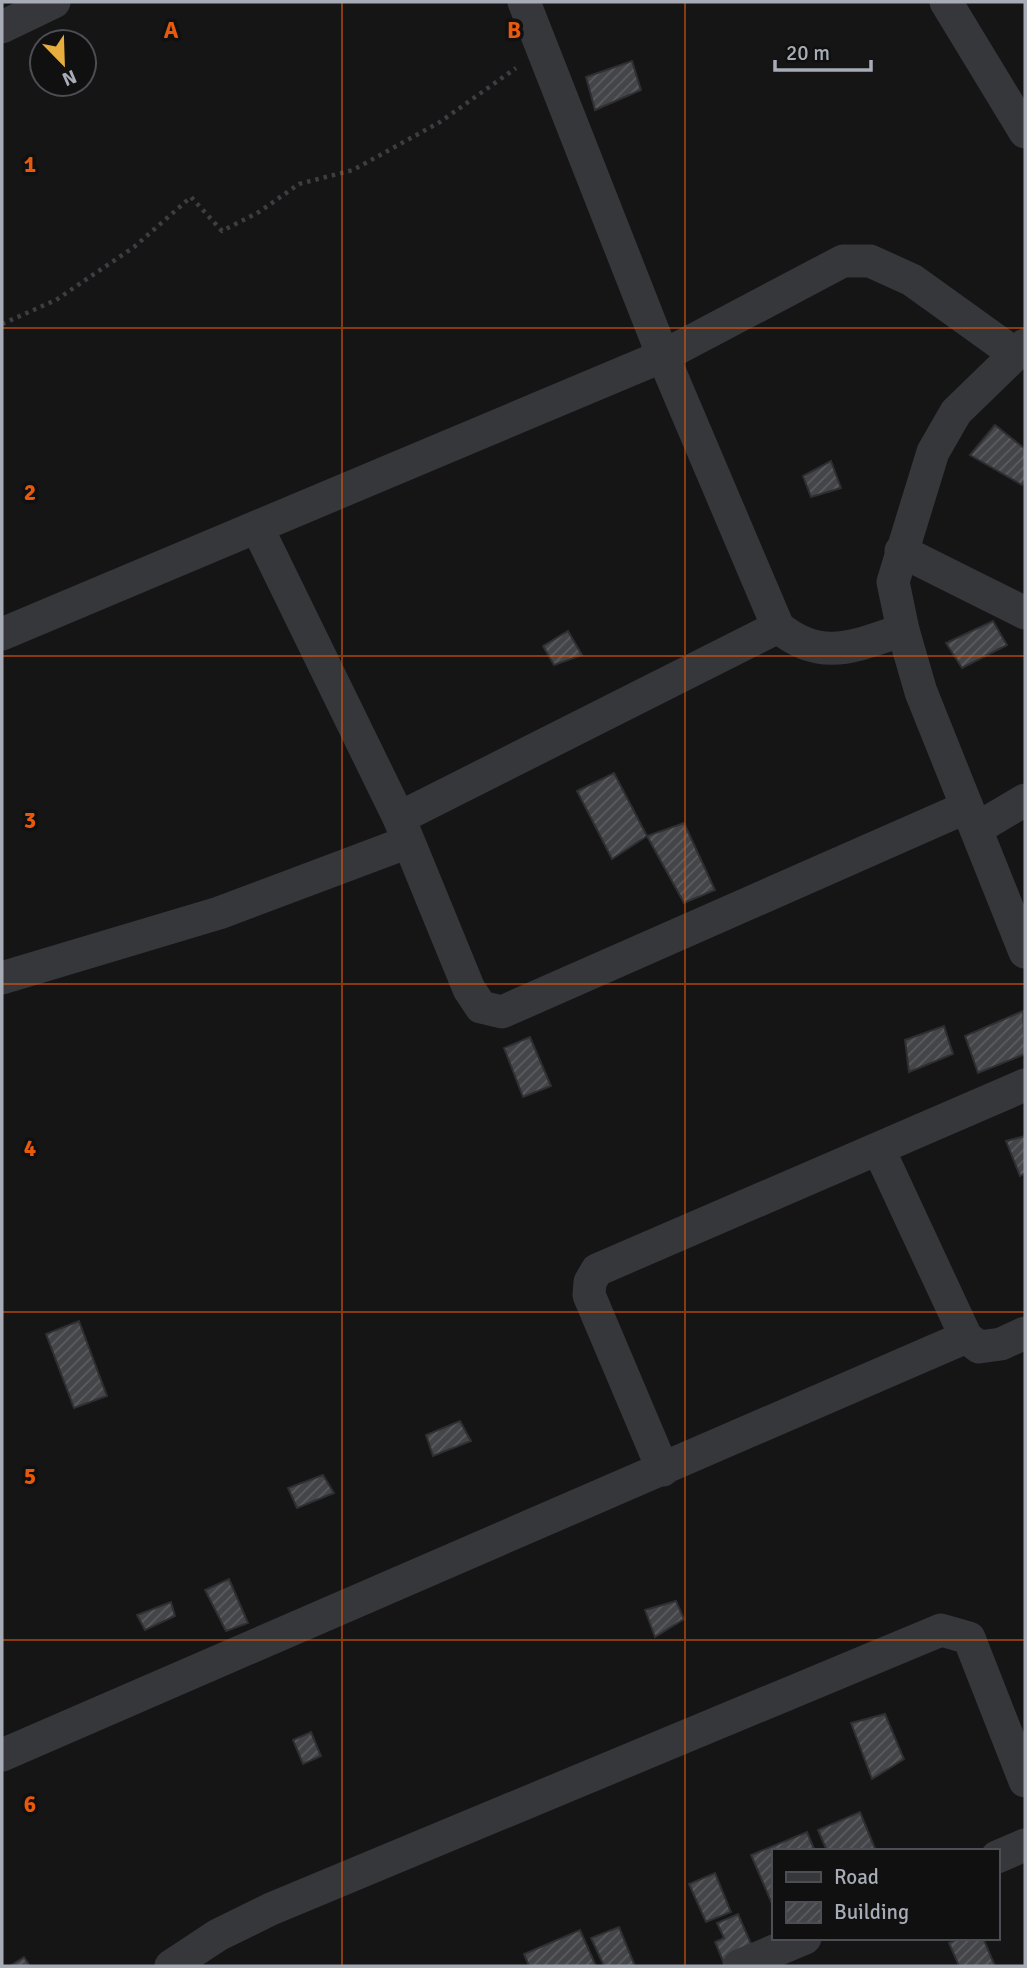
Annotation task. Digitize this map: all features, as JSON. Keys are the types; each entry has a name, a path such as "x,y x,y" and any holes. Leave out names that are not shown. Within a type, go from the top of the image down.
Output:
{"street":[{"path":"2,27 54,2"},
{"path":"524,2 663,356 778,627 810,648 840,650 903,630"},
{"path":"946,2 1025,132"},
{"path":"2,634 663,356 843,261 870,261 912,280 1020,350 956,412 933,452 901,551 894,582 903,630 921,692 1025,952"},
{"path":"257,527 403,830 469,989 481,1007 502,1012 972,818 1025,800"},
{"path":"901,551 1025,613"},
{"path":"2,978 219,913 403,830 778,627"},
{"path":"663,1470 589,1295 590,1282 597,1270 1025,1085"},
{"path":"879,1150 966,1337 979,1347 1001,1344 1025,1334"},
{"path":"2,1755 966,1337"},
{"path":"171,1966 218,1935 271,1909 941,1630 969,1638 1025,1782"},
{"path":"999,1856 1025,1845"},
{"path":"739,1966 800,1940"}],"path":[{"path":"2,324 57,300 134,247 191,197 222,231 259,212 299,184 353,170 440,122 542,50"}],"building":[{"path":"632,61 641,90 595,110 586,77"},
{"path":"995,425 1025,449 1025,480 1022,485 970,455"},
{"path":"831,461 841,488 811,497 803,476"},
{"path":"993,621 1007,645 962,668 946,643"},
{"path":"568,631 582,655 554,665 543,646"},
{"path":"614,773 647,836 612,859 577,791"},
{"path":"684,823 715,890 684,903 647,836"},
{"path":"1023,1011 1025,1054 978,1073 965,1036"},
{"path":"944,1026 953,1054 909,1072 905,1040"},
{"path":"530,1037 551,1086 523,1097 504,1048"},
{"path":"1025,1136 1025,1173 1020,1176 1006,1141"},
{"path":"79,1321 107,1396 74,1408 46,1334"},
{"path":"460,1421 471,1441 433,1456 426,1435"},
{"path":"323,1475 334,1493 297,1508 288,1488"},
{"path":"229,1579 248,1623 226,1631 205,1590"},
{"path":"676,1601 684,1619 655,1637 645,1610"},
{"path":"171,1602 175,1616 145,1630 137,1615"},
{"path":"885,1714 904,1759 872,1779 851,1723"},
{"path":"311,1732 321,1756 303,1764 293,1740"},
{"path":"860,1812 875,1849 826,1849 818,1830"},
{"path":"807,1832 814,1849 772,1849 772,1904 751,1855"},
{"path":"715,1873 731,1912 706,1922 689,1884"},
{"path":"738,1914 755,1953 725,1966 715,1942 724,1938 717,1923"},
{"path":"619,1927 635,1966 604,1966 591,1938"},
{"path":"580,1930 596,1966 529,1966 524,1954"},
{"path":"956,1940 984,1940 995,1966 959,1966 949,1943"},
{"path":"24,1957 30,1966 10,1966"}]}
